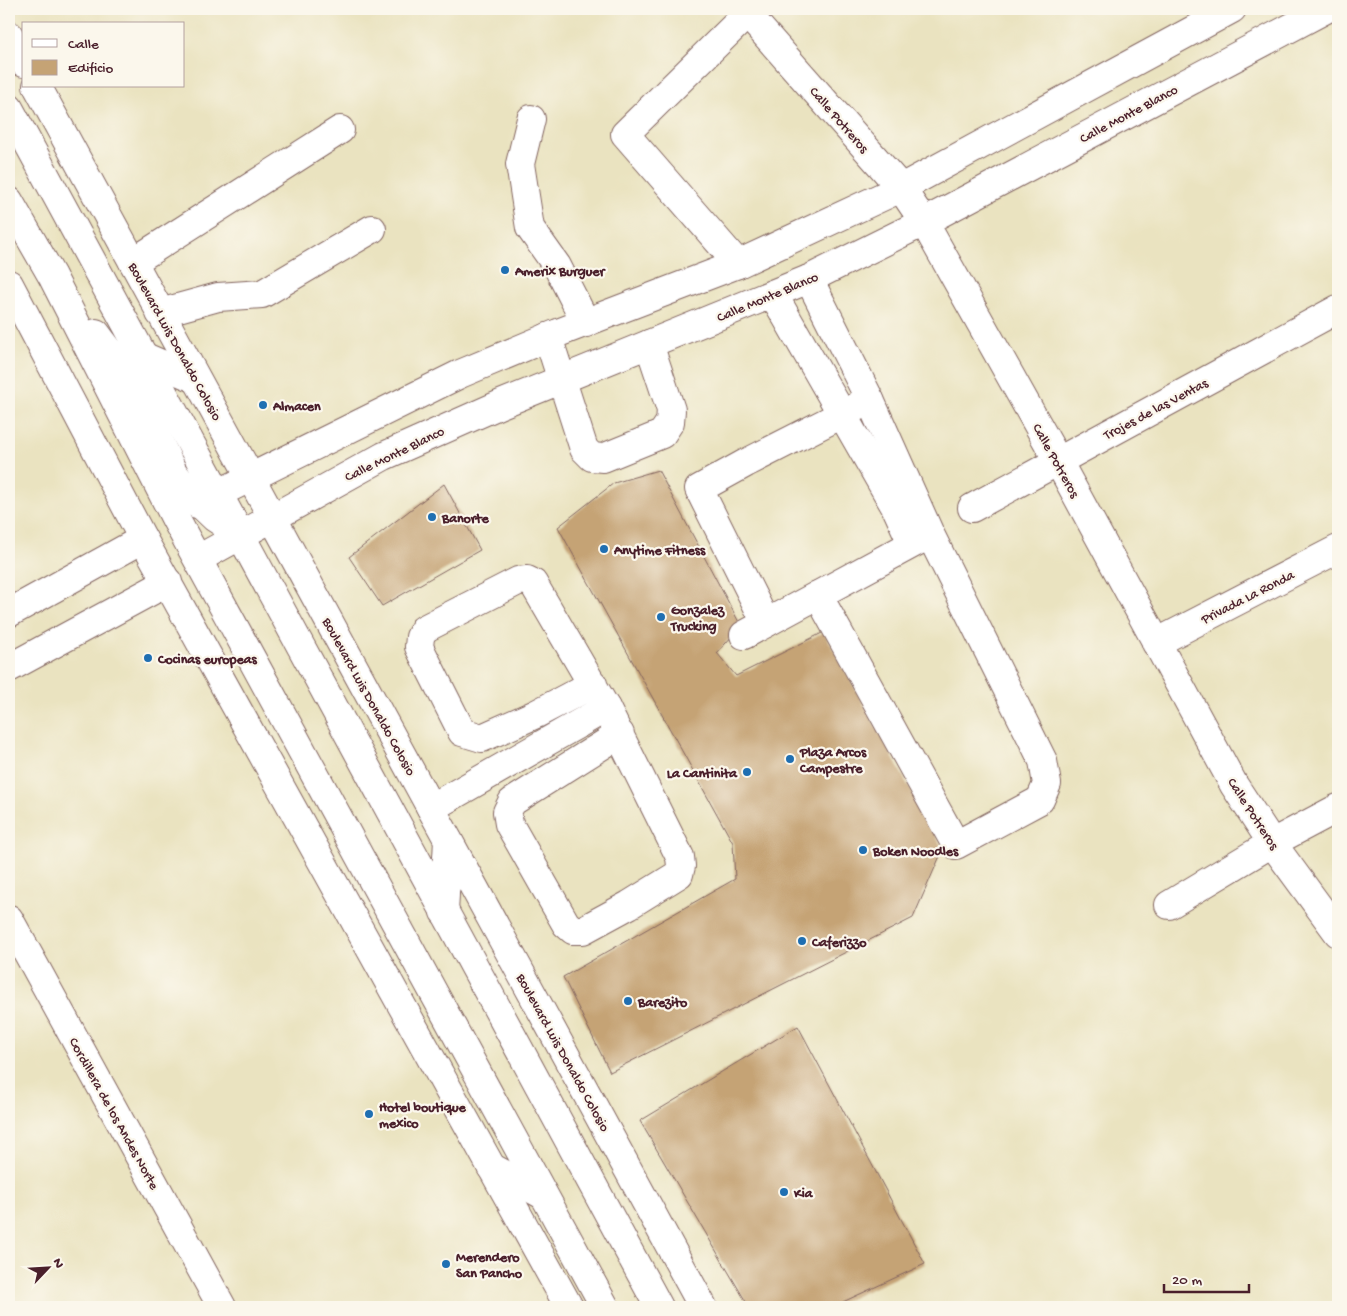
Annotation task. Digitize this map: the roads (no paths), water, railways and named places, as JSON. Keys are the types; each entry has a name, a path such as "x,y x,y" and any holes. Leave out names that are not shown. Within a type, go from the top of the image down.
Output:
{"street":[{"path":"175,518 208,498 460,374 738,264 901,188 1232,9"},
{"name":"Calle Monte Blanco","path":"198,559 272,516 384,456 501,404 809,279 924,222 1326,9"},
{"path":"738,264 624,134 745,11"},
{"name":"Calle Potreros","path":"745,11 901,188 924,222 1058,461 1234,785 1272,843 1338,933"},
{"path":"9,35 22,59"},
{"name":"Boulevard Luis Donaldo Colosio","path":"38,88 703,1307"},
{"path":"9,108 143,356 208,498"},
{"path":"531,119 520,164 530,228 557,266 586,323"},
{"path":"133,262 340,130"},
{"path":"9,201 52,276 175,518 605,1307"},
{"path":"160,313 218,297 262,294 372,229"},
{"path":"52,276 127,374 173,472 208,498 240,534 659,1307"},
{"path":"809,279 870,400 921,539 1043,761 1047,784 1040,800 956,845 818,595"},
{"path":"9,284 143,539 569,1307"},
{"path":"773,294 897,510 921,539"},
{"name":"Trojes de las Ventas","path":"972,508 1338,310"},
{"path":"548,338 584,449 592,457 603,458 662,434 670,422 671,410 649,344"},
{"path":"143,356 196,379"},
{"path":"870,400 699,489 755,629 921,539"},
{"path":"9,614 143,539"},
{"name":"Privada La Ronda","path":"1156,643 1338,549"},
{"path":"593,684 536,714 482,738 472,736 462,732 419,647 420,637 424,629 467,605 518,580 527,580 533,583 593,684 620,734 680,857 681,866 679,874 629,906 583,930 573,930 566,924 509,824 507,812 512,802 620,734"},
{"path":"9,668 168,582"},
{"path":"431,808 606,708"},
{"path":"1169,905 1272,843 1338,808"},
{"path":"444,912 448,840"},
{"name":"Cordillera de los Andes Norte","path":"9,919 222,1307"},
{"path":"490,1167 543,1195"}],"place":[{"name":"Amerix Burguer","path":"505,270"},
{"name":"Almacen","path":"263,405"},
{"name":"Banorte","path":"432,517"},
{"name":"Anytime Fitness","path":"604,549"},
{"name":"Gonzalez Trucking","path":"661,617"},
{"name":"Cocinas europeas","path":"148,658"},
{"name":"Plaza Arcos Campestre","path":"790,759"},
{"name":"La Cantinita","path":"747,772"},
{"name":"Boken Noodles","path":"863,850"},
{"name":"Caferizzo","path":"802,941"},
{"name":"Barezito","path":"628,1001"},
{"name":"Hotel boutique mexico","path":"369,1114"},
{"name":"Kia","path":"784,1192"},
{"name":"Merendero San Pancho","path":"446,1264"}]}
